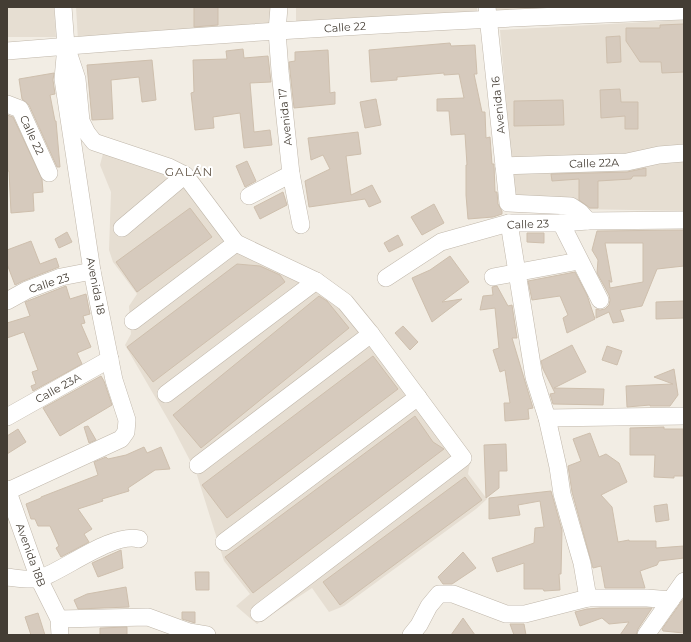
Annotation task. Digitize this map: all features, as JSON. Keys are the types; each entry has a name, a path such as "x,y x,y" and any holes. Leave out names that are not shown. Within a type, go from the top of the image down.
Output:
{"street":[{"name":"Avenida 18","path":"8,490 121,439 126,432 127,420 114,380 92,271 63,79 66,46 63,7"},
{"name":"Avenida 17","path":"279,7 277,31 280,71 291,174 301,225"},
{"name":"Calle 22","path":"7,51 277,31 488,13 684,10"},
{"name":"Avenida 16","path":"488,13 508,203 571,206 580,212 588,221"},
{"path":"66,46 76,79 81,121 87,133 94,142 169,167 185,175 236,243 316,281 345,302 371,334 463,458 259,613"},
{"name":"Calle 22","path":"7,104 20,109 49,173"},
{"name":"Calle 22A","path":"504,166 627,162 658,155 684,153"},
{"path":"249,196 291,174"},
{"path":"122,228 185,175"},
{"name":"Calle 23","path":"386,278 441,242 509,223 684,220"},
{"path":"509,223 534,377 547,418 558,467 562,494 582,563 588,598"},
{"path":"560,223 600,300"},
{"path":"134,320 236,243"},
{"path":"493,277 579,261"},
{"name":"Calle 23","path":"7,301 26,290 61,277 92,271"},
{"path":"166,394 316,281"},
{"path":"198,465 371,334"},
{"name":"Calle 23A","path":"7,417 110,359"},
{"path":"224,542 418,397"},
{"path":"547,418 684,416"},
{"name":"Avenida 18B","path":"8,490 39,579 59,627"},
{"path":"7,578 39,579 114,542 132,538 139,539"},
{"path":"646,635 684,581"},
{"path":"411,635 419,625 429,606 439,594 453,594 506,614 525,614 588,598 647,598 671,600"},
{"path":"59,627 148,618 189,632 207,635"}],"shaded area":[{"path":"7,7 54,7 56,37 7,37"},
{"path":"76,7 273,7 273,28 78,40"},
{"path":"296,7 477,7 477,11 296,23"},
{"path":"495,7 635,7 496,15"},
{"path":"684,20 684,211 579,209 515,204 500,30"},
{"path":"107,139 157,157 237,236 311,272 470,462 468,474 487,499 476,509 344,606 329,612 312,588 257,624 236,606 250,594 224,561 196,472 173,428 125,345 131,334 129,306 137,294 113,262 109,250 111,192 100,165"}],"building":[{"path":"194,7 218,7 218,25 194,27"},
{"path":"684,24 684,72 662,73 661,62 640,62 626,41 626,28 660,28 660,25"},
{"path":"620,36 621,62 607,63 606,37"},
{"path":"450,43 451,46 475,45 477,74 474,74 482,112 485,112 486,138 490,137 492,164 494,164 495,192 497,192 498,204 502,211 502,214 493,217 468,219 465,134 451,135 449,111 437,111 437,99 464,98 459,74 444,75 444,73 397,77 397,80 371,82 369,50"},
{"path":"243,49 244,58 268,56 271,82 250,83 254,132 270,130 272,145 244,148 240,113 213,117 214,128 195,130 191,93 194,92 193,60 227,59 226,51"},
{"path":"328,50 330,93 335,92 335,104 294,108 289,62 295,61 295,52"},
{"path":"152,60 156,100 142,102 139,77 111,80 113,119 92,120 87,65"},
{"path":"54,73 53,80 55,94 50,95 56,121 60,167 57,167 29,105 22,99 19,79"},
{"path":"620,89 621,102 638,102 638,129 625,129 625,116 601,118 600,90"},
{"path":"376,99 381,125 365,128 360,102"},
{"path":"563,100 564,125 514,126 514,101"},
{"path":"7,115 13,117 42,179 43,192 33,193 34,211 11,213 9,171 7,171"},
{"path":"358,132 361,154 346,156 351,195 372,185 381,202 369,207 365,199 309,207 305,181 330,169 323,155 311,160 308,138"},
{"path":"247,161 256,181 245,187 236,166"},
{"path":"646,168 646,176 633,176 631,179 598,181 598,208 590,208 579,200 579,179 552,181 551,174 627,172"},
{"path":"283,192 287,205 260,219 254,207"},
{"path":"434,204 444,223 422,235 411,217"},
{"path":"190,208 212,237 137,292 116,262"},
{"path":"684,230 684,266 657,269 642,306 620,310 624,321 613,323 609,312 596,318 596,309 605,309 609,305 610,300 609,295 597,273 598,260 592,250 597,231","holes":["605,243 643,243 643,282 610,288 609,280 612,282"]},
{"path":"67,232 72,242 59,248 55,239"},
{"path":"527,233 544,233 544,243 527,242"},
{"path":"398,235 403,245 389,252 384,243"},
{"path":"31,241 40,264 56,258 59,267 15,285 7,264 7,250"},
{"path":"450,256 469,282 442,302 462,299 432,322 412,278 430,270"},
{"path":"237,264 260,266 280,275 285,282 153,382 127,347"},
{"path":"575,272 587,295 595,319 567,333 563,318 568,315 560,296 532,300 528,281"},
{"path":"66,286 70,299 86,294 90,314 83,316 85,323 81,324 91,347 77,353 82,364 33,391 31,386 36,384 32,372 38,370 24,332 7,338 7,323 30,316 25,302"},
{"path":"497,286 508,306 512,305 517,338 512,338 533,408 528,409 529,419 505,421 504,403 510,403 505,370 500,372 493,350 499,348 495,308 480,310 483,296 493,295 492,287"},
{"path":"319,296 327,301 349,328 201,448 173,415"},
{"path":"684,301 684,318 656,319 656,302"},
{"path":"403,326 418,342 410,350 395,333"},
{"path":"572,345 586,372 554,388 604,389 603,405 553,404 550,394 555,393 543,369 541,361"},
{"path":"607,346 622,351 617,365 602,360"},
{"path":"373,356 398,389 227,518 202,485"},
{"path":"674,369 678,395 670,406 650,405 627,407 626,386 673,384 654,377"},
{"path":"101,376 112,405 60,436 43,408"},
{"path":"415,416 433,442 444,449 253,593 225,557"},
{"path":"88,426 96,440 89,443 84,427"},
{"path":"664,427 664,429 683,429 684,476 674,476 674,478 654,477 655,455 630,455 630,428"},
{"path":"18,429 26,442 7,454 7,436"},
{"path":"590,433 599,457 606,454 619,463 627,482 601,495 612,507 618,542 629,540 656,541 656,548 684,546 684,558 659,561 657,565 640,571 645,588 605,588 601,566 593,568 572,492 568,466 581,461 573,439"},
{"path":"506,444 507,471 499,471 499,488 486,498 484,445"},
{"path":"144,447 147,453 161,447 170,469 155,470 128,488 129,491 102,499 103,501 78,509 92,529 84,534 89,542 61,557 56,548 59,546 50,526 38,526 35,519 31,519 26,504 98,475 94,462 106,457 108,459 126,455"},
{"path":"465,477 482,500 340,605 323,582"},
{"path":"551,491 562,530 561,574 559,574 560,590 544,591 543,589 524,589 524,563 497,572 492,558 534,543 535,528 544,527 540,501 518,505 520,515 489,519 489,498"},
{"path":"667,504 669,520 656,522 654,506"},
{"path":"121,550 123,568 98,577 92,563"},
{"path":"463,552 476,568 452,584 443,584 438,577"},
{"path":"195,572 209,572 209,590 196,590"},
{"path":"126,587 129,607 78,609 74,600 87,594"},
{"path":"684,598 684,633 663,631 662,629"},
{"path":"600,608 652,608 638,629 636,635 620,635 629,622 609,624 602,618 580,626 575,612"},
{"path":"182,612 195,612 195,623 182,619"},
{"path":"38,613 45,635 31,635 25,617"},
{"path":"463,618 475,635 451,635"},
{"path":"510,624 524,624 526,635 514,635"},
{"path":"127,627 127,635 100,635 100,628"}],"district":[{"name":"GALÁN","path":"189,171"}]}
